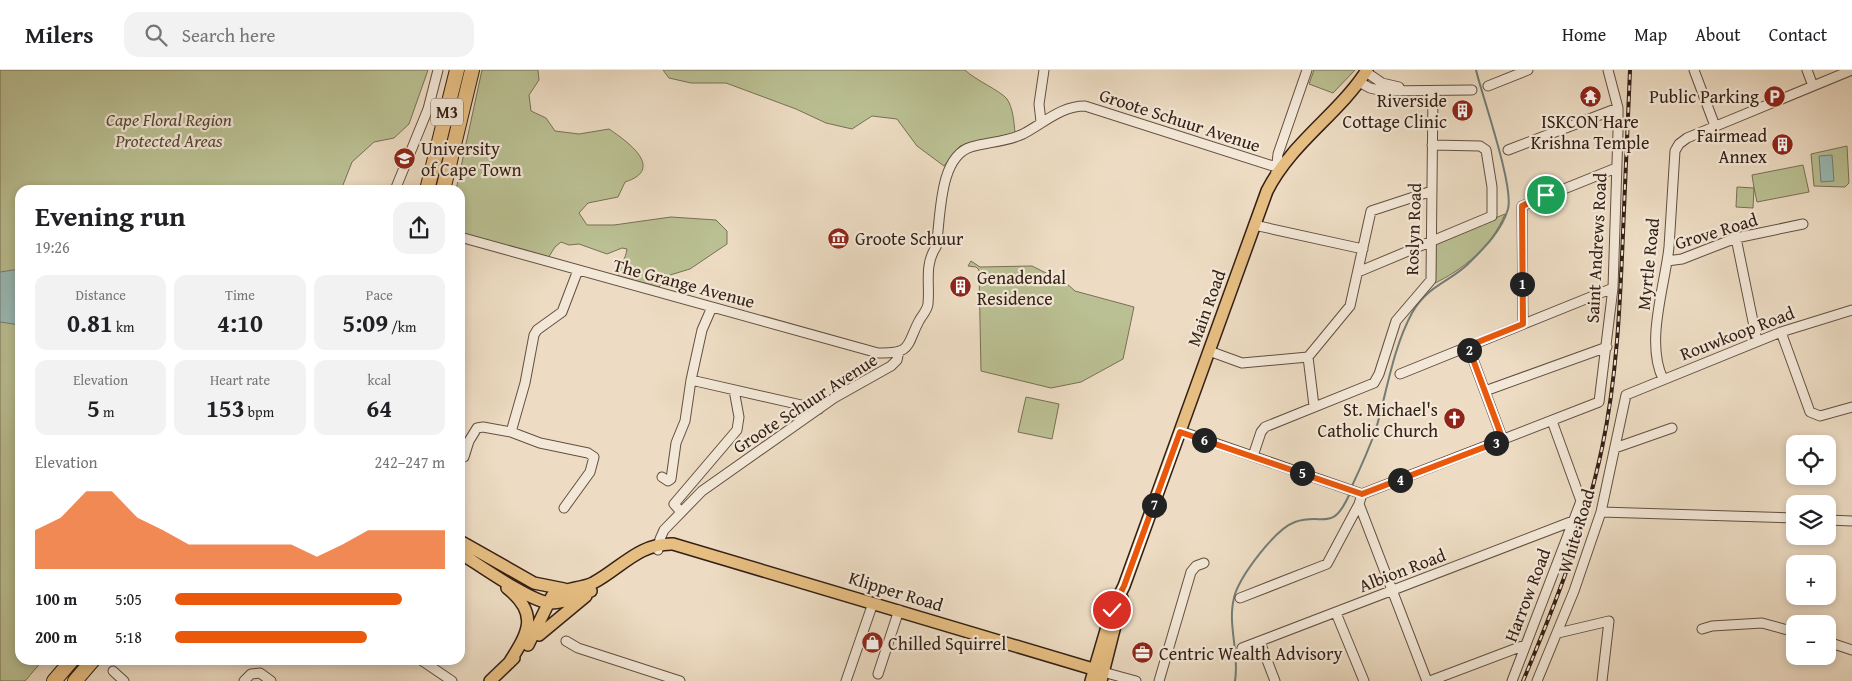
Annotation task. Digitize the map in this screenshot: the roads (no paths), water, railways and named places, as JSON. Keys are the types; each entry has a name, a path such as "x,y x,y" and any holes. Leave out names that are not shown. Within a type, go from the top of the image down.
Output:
{"highway":[{"name":"M3","path":"428,185 457,70"},
{"name":"M3","path":"444,185 472,70"},
{"path":"424,185 436,154"},
{"path":"54,681 68,665"},
{"path":"75,681 89,665"}],"main road":[{"name":"Main Road","path":"1098,676 1124,586 1267,190 1276,170 1364,75"},
{"path":"465,544 534,583 568,590"},
{"name":"Klipper Road","path":"549,601 568,590 593,583 634,554 658,548 686,547 899,610 1098,676"},
{"name":"Klipper Road","path":"549,601 595,589 658,548"},
{"path":"481,553 503,572 549,601"},
{"path":"465,556 523,591 549,601"},
{"path":"487,569 521,600 527,611 526,635 509,663"},
{"path":"495,679 539,635 595,589"},
{"path":"539,635 548,619 549,601"},
{"path":"528,645 540,624 549,601"}],"street":[{"path":"397,185 428,109 438,70"},
{"path":"1041,122 1039,104 1044,70"},
{"path":"1276,170 1278,154 1307,70"},
{"path":"1488,86 1528,70"},
{"name":"Saint Andrews Road","path":"1552,421 1592,405 1600,399 1613,288 1618,108 1614,85 1608,70"},
{"path":"1694,70 1715,126 1852,70"},
{"path":"1807,70 1813,86"},
{"path":"1364,75 1386,85 1422,91 1472,90"},
{"name":"Roslyn Road","path":"1253,456 1261,432 1265,427 1314,406 1370,386 1377,379 1396,321 1431,280 1433,91"},
{"name":"Groote Schuur Avenue","path":"658,548 664,530 702,492 819,409 891,366 897,360 899,351 912,340 928,305 928,266 930,255 936,247 946,180 955,158 966,149 1014,138 1041,122 1074,107 1091,107 1276,170"},
{"path":"1508,150 1618,108"},
{"name":"Myrtle Road","path":"1663,379 1656,356 1660,306 1667,262 1675,151 1683,140 1715,126"},
{"path":"1358,272 1493,214 1492,188 1486,150 1480,146 1432,146"},
{"path":"1523,324 1522,206 1616,168"},
{"path":"1209,351 1247,363 1308,357 1350,306 1370,214 1373,209 1432,191"},
{"path":"1254,224 1363,248"},
{"name":"Grove Road","path":"1667,262 1682,259 1736,238 1803,224"},
{"name":"The Grange Avenue","path":"465,238 878,353 899,351"},
{"path":"1736,238 1757,341"},
{"path":"511,432 525,383 534,335 543,325 562,312 578,270"},
{"path":"1400,374 1613,288"},
{"path":"662,477 668,481 671,479 676,443 689,405 691,380 702,330 712,307"},
{"name":"Rouwkoop Road","path":"1634,390 1781,332 1852,310"},
{"path":"1781,332 1810,412 1820,416 1852,407"},
{"path":"1468,346 1503,440"},
{"path":"1485,391 1607,347"},
{"path":"1308,357 1314,406"},
{"path":"691,380 819,409"},
{"path":"681,512 674,504 737,430 739,417 734,390"},
{"name":"White Road","path":"1537,681 1558,633 1601,512 1625,397 1634,390"},
{"path":"1180,432 1355,491 1552,421"},
{"name":"Harrow Road","path":"1512,681 1580,503 1580,496 1552,421"},
{"path":"465,454 469,441 477,428 483,426 511,432 540,443 588,453 594,457 590,472 564,508"},
{"path":"1615,448 1672,428"},
{"path":"1355,491 1392,591 1429,681 1525,645"},
{"path":"1240,598 1328,564 1359,504"},
{"path":"1601,512 1786,518"},
{"path":"1836,520 1852,521"},
{"name":"Albion Road","path":"1242,648 1573,521"},
{"path":"1159,681 1191,572 1196,566 1204,563"},
{"path":"846,681 873,602"},
{"path":"878,674 899,610"},
{"path":"1336,612 1364,681"},
{"path":"1558,633 1606,620 1609,622 1602,681"},
{"path":"1702,629 1712,626 1762,623 1786,630"},
{"path":"566,641 578,648 680,681"},
{"path":"1260,642 1275,681"},
{"path":"1836,645 1852,650"},
{"path":"428,665 452,681"},
{"path":"113,672 124,681"},
{"path":"244,681 252,674 260,673 271,681"},
{"path":"1098,676 1136,681"}],"water":[{"path":"1832,155 1834,181 1821,182 1819,156"},
{"path":"15,270 15,324 0,322 0,272"}],"waterway":[{"path":"1351,488 1376,429 1395,355 1405,326 1412,313 1424,297 1468,264 1486,246 1501,225 1508,209 1507,182 1476,70"},
{"path":"1235,681 1236,659 1232,627 1233,605 1235,594 1245,575 1260,553 1278,533 1295,522 1332,518 1344,506 1350,493"}],"railway":[{"path":"1523,681 1558,595 1578,537 1595,478 1607,421 1619,314 1630,70"}],"place":[{"name":"ISKCON Hare Krishna Temple","path":"1590,96"},
{"name":"Public Parking","path":"1775,96"},
{"name":"Riverside Cottage Clinic","path":"1463,110"},
{"name":"Fairmead Annex","path":"1783,145"},
{"name":"University of Cape Town","path":"405,158"},
{"name":"Groote Schuur","path":"839,238"},
{"name":"Genadendal Residence","path":"961,287"},
{"name":"St. Michael's Catholic Church","path":"1454,419"},
{"name":"Chilled Squirrel","path":"872,643"},
{"name":"Centric Wealth Advisory","path":"1143,653"}],"park label":[{"name":"Cape Floral Region Protected Areas","path":"169,129"}]}
